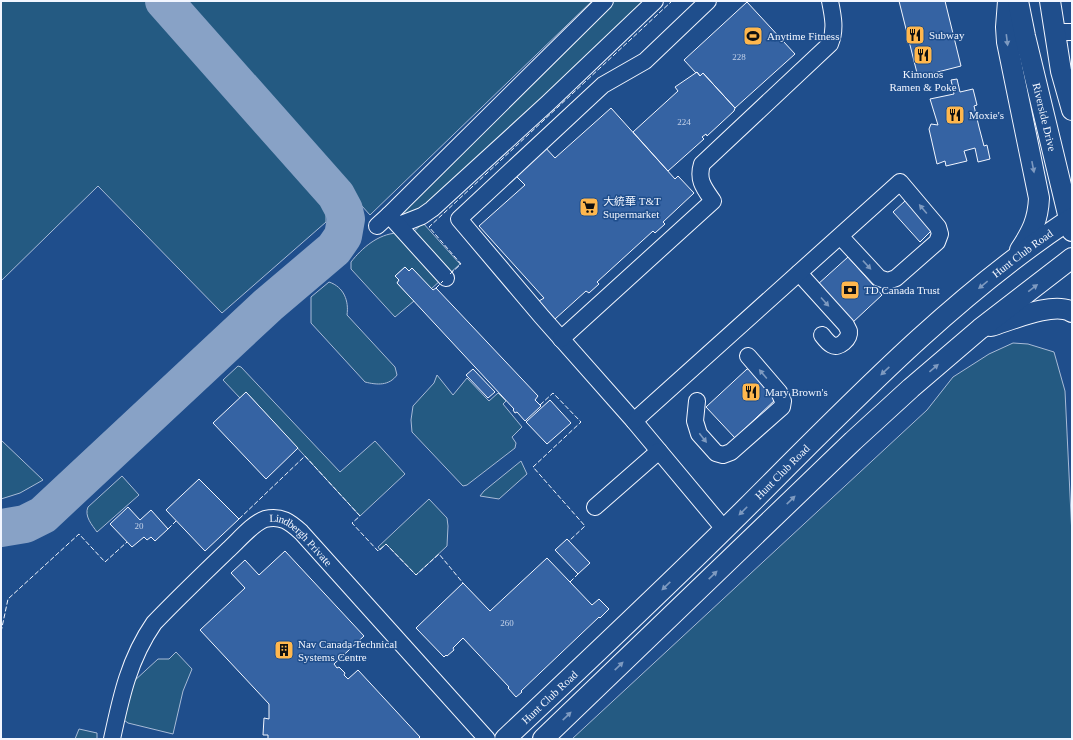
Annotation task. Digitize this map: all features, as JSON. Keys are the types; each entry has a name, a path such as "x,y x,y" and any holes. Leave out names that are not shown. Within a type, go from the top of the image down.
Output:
{"main road":[{"path":"1008,1 1006,27 1007,42 1039,198 1035,224 1030,235 1013,260"},
{"name":"Riverside Drive","path":"1018,1 1025,36 1071,223"},
{"path":"1050,1 1064,32 1061,71 1072,110"},
{"path":"1061,71 1072,92"},
{"name":"Hunt Club Road","path":"505,739 725,530 870,385 955,307 1013,260 1051,232 1071,223"},
{"path":"543,739 742,547 910,388 980,330 1072,258"},
{"path":"980,330 1036,312 1055,308 1068,309 1072,312"},
{"path":"725,530 742,547"}],"street":[{"path":"394,220 605,1"},
{"path":"377,226 394,220 422,216 432,209 548,103 655,1"},
{"path":"708,1 645,61 603,85 459,219 561,339 634,421 725,530"},
{"path":"561,339 713,201 704,189 700,178 702,164 830,44 833,37 834,28 830,1"},
{"path":"634,421 900,182 938,228 940,234 937,242 896,278 888,281 879,278 840,236"},
{"path":"394,220 446,278"},
{"path":"799,273 846,325 849,331 847,339 841,344 834,346 822,336"},
{"path":"697,401 695,421 699,434 716,453 723,455 731,452 782,407 783,401 778,392 748,356"},
{"path":"596,507 659,451"},
{"name":"Lindbergh Private","path":"112,739 124,685 133,660 145,636 154,623 239,539 258,522 271,518 282,519 290,522 301,532 487,739"}],"shaded area":[{"path":"1,1 150,1 326,200 326,222 222,313 98,186 1,281"},
{"path":"179,1 592,1 370,215"},
{"path":"613,1 651,1 432,205 398,219 443,170"},
{"path":"423,223 460,264 449,274 412,233"},
{"path":"397,233 441,280 431,289 412,268 409,271 405,267 395,276 399,280 397,283 414,301 395,317 351,269 351,262 365,247 377,239"},
{"path":"329,282 334,284 342,291 346,300 347,315 395,367 397,375 394,379 382,384 365,382 311,323 311,297"},
{"path":"1013,343 1028,344 1054,352 1065,391 1072,536 1072,739 572,739 927,410 953,377 989,354"},
{"path":"238,366 241,367 340,472 375,441 405,474 360,516 246,392 240,398 223,380"},
{"path":"437,375 453,395 467,378 489,401 498,393 506,401 503,404 522,427 512,437 516,443 515,448 467,485 463,486 412,432 411,420 413,406 434,383"},
{"path":"1,440 43,480 20,493 1,499"},
{"path":"521,461 527,474 499,499 480,496 484,491"},
{"path":"122,476 139,495 97,532 88,517 88,507"},
{"path":"429,499 447,518 447,546 416,575 386,544 380,550 378,547"},
{"path":"176,652 192,669 183,691 173,734 128,723 124,720 133,682 158,659 169,659"},
{"path":"79,729 97,733 97,739 75,739"}],"building":[{"path":"899,1 945,1 961,66 918,77"},
{"path":"747,2 795,54 735,108 703,73 700,76 684,60"},
{"path":"697,72 700,76 703,73 735,108 734,111 707,136 706,134 702,137 704,139 668,171 633,132 678,91 675,87"},
{"name":"Moxie's","path":"957,79 960,92 973,89 977,105 974,106 979,127 984,146 987,145 990,159 978,162 975,148 964,151 967,161 946,166 945,161 937,164 929,129 931,124 938,125 930,99 954,94 951,80"},
{"name":"大統華 T&T Supermarket","path":"611,108 675,179 678,176 694,193 663,222 665,224 655,233 653,231 597,282 599,284 589,293 586,291 555,319 539,301 544,298 479,226 525,185 513,173 543,145 555,158"},
{"path":"905,201 932,230 920,242 893,212"},
{"name":"TD Canada Trust","path":"848,257 882,295 852,323 817,285"},
{"path":"405,267 409,271 412,268 433,290 436,288 538,396 535,400 541,406 525,421 517,412 515,413 513,410 514,409 397,283 399,280 395,276"},
{"path":"473,369 495,392 488,398 466,375"},
{"path":"747,369 749,369 777,398 735,438 706,407"},
{"path":"246,392 298,448 266,479 213,423"},
{"path":"550,400 571,423 547,444 526,422"},
{"path":"199,479 239,519 205,551 166,510"},
{"path":"128,507 140,520 151,510 168,529 155,541 151,537 147,540 144,537 132,547 110,524"},
{"path":"567,539 590,563 578,574 555,550"},
{"name":"Nav Canada Technical Systems Centre","path":"285,551 364,636 334,664 345,673 344,675 348,679 358,670 420,737 418,739 268,739 268,735 263,735 264,718 269,719 269,704 200,630 245,588 231,573 245,560 259,575"},
{"path":"547,558 592,605 599,599 609,609 516,697 508,688 509,687 463,638 453,648 454,650 444,657 416,628 463,583 490,611"}],"taxiway":[{"path":"1,528 25,524 43,515 268,305 334,249 343,236 346,219 344,210 336,195 164,1"}],"fence":[{"path":"450,274 461,264 429,227 672,1"},
{"path":"436,288 443,281"},
{"path":"540,405 553,393 581,422 533,467 585,526 569,541"},
{"path":"239,519 305,456 360,516 352,523 378,551 386,544 416,575 439,554 463,583"},
{"path":"168,529 176,521"},
{"path":"1,632 8,599 79,534 105,562 127,542"},
{"path":"570,582 578,574"}],"place":[{"name":"Subway","path":"915,35"},
{"name":"Anytime Fitness","path":"753,36"},
{"name":"Kimonos Ramen & Poke","path":"923,55"},
{"name":"Moxie's","path":"955,115"},
{"name":"大統華 T&T Supermarket","path":"589,207"},
{"name":"TD Canada Trust","path":"850,290"},
{"name":"Mary Brown's","path":"751,392"},
{"name":"Nav Canada Technical Systems Centre","path":"284,650"}]}
